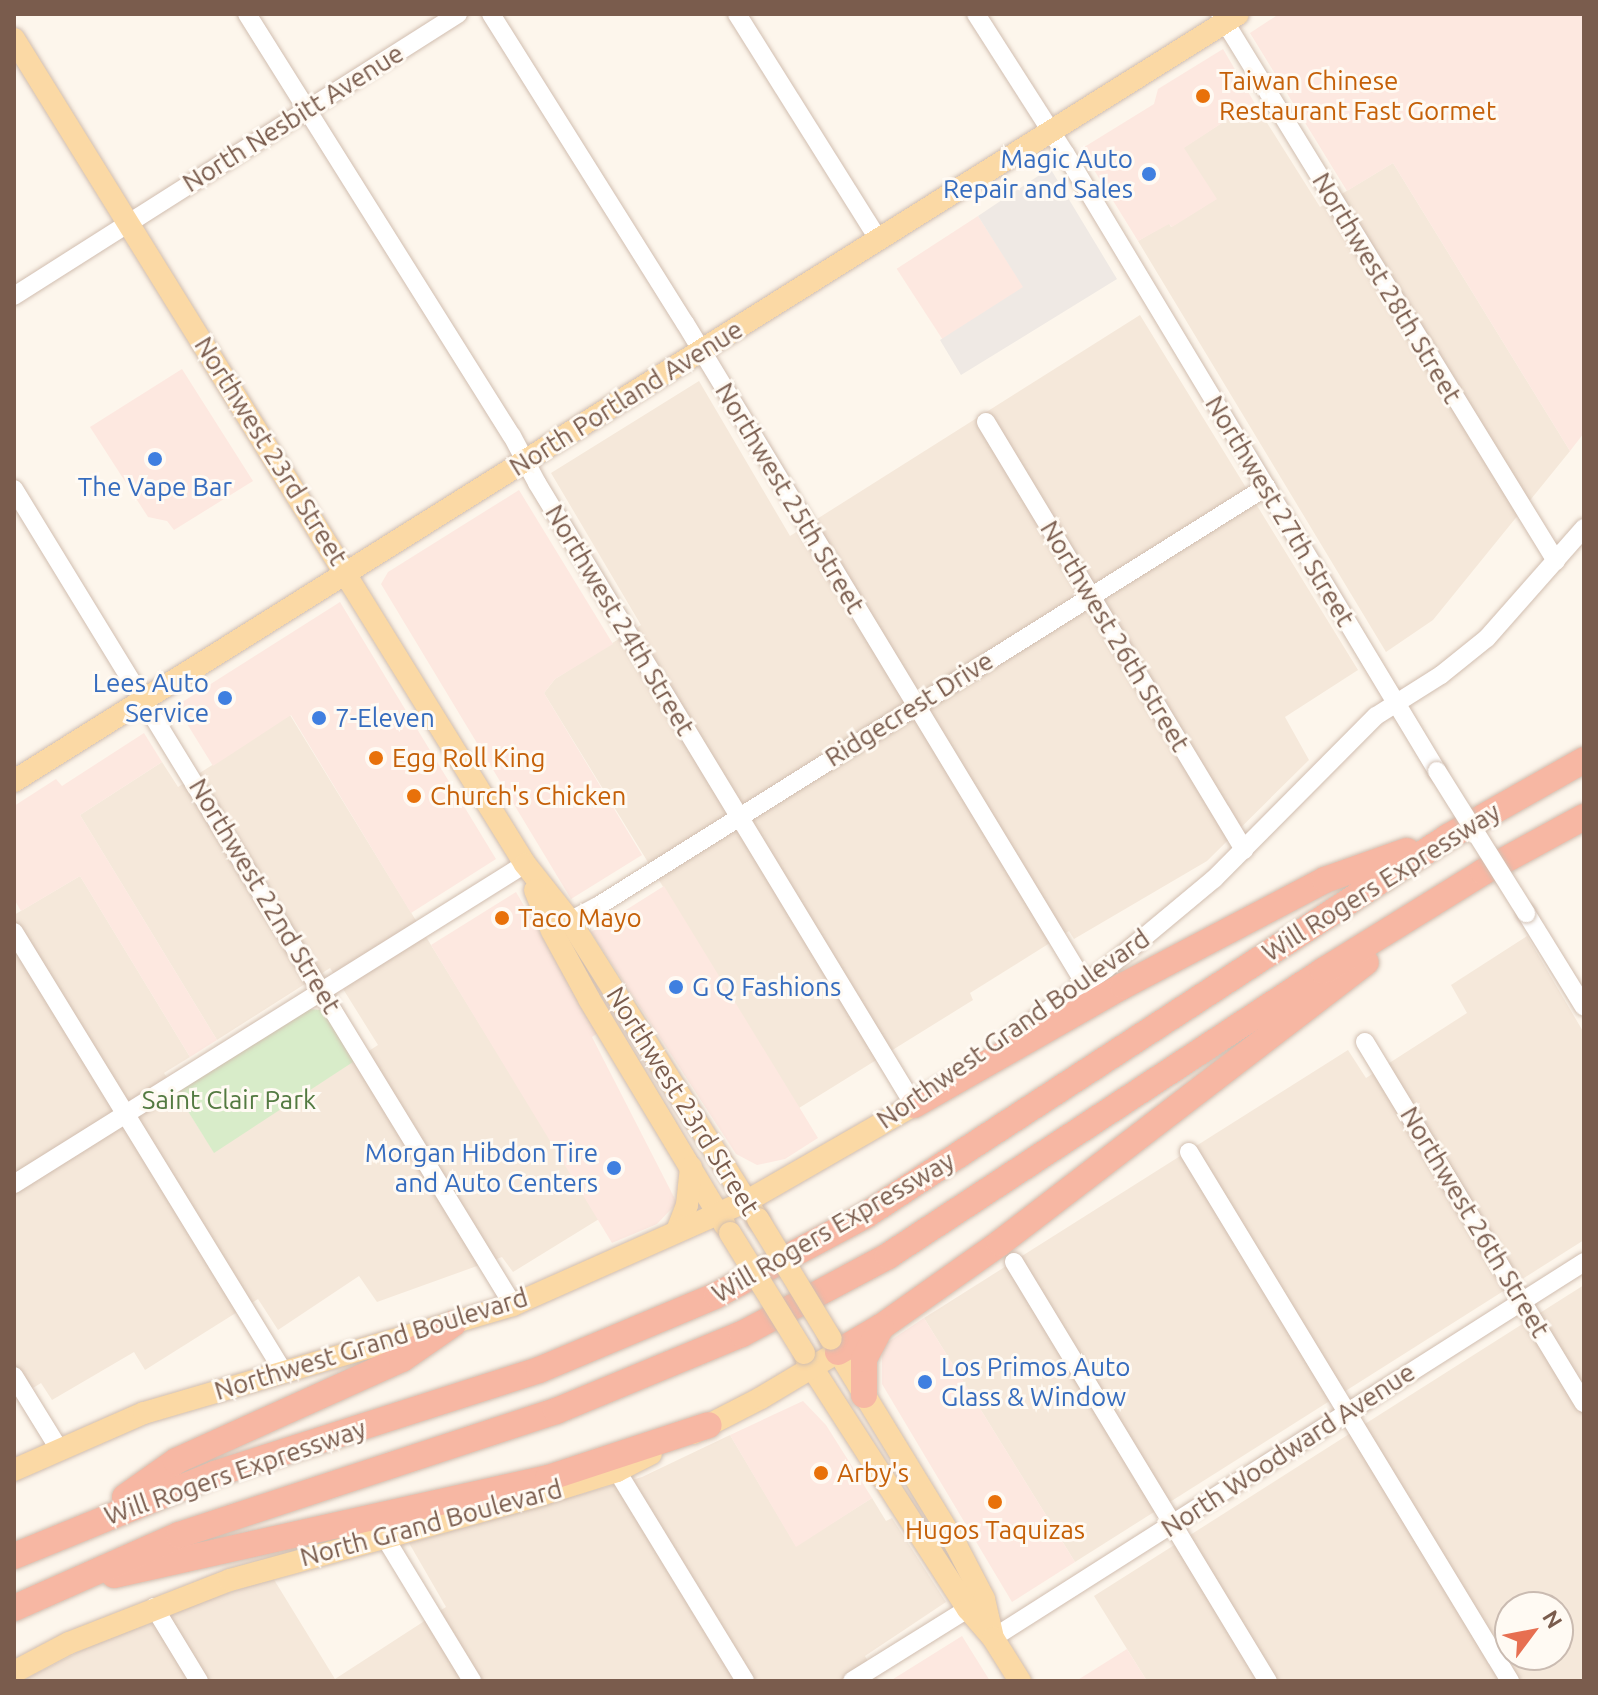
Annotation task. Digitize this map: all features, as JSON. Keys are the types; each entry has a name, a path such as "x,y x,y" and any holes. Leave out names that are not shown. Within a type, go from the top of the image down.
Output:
{"highway":[{"name":"Will Rogers Expressway","path":"14,1556 86,1524 215,1474 539,1370 717,1295 800,1252 901,1193 1448,837 1584,760"},
{"name":"Will Rogers Expressway","path":"14,1608 55,1587 243,1512 556,1411 742,1334 888,1256 1323,971 1483,872 1584,817"},
{"path":"914,1105 1123,986 1325,880 1448,837"},
{"path":"834,1345 881,1327 1000,1243 1483,872"},
{"path":"86,1524 176,1461 402,1359 453,1324"},
{"path":"864,1395 864,1359 881,1327"},
{"path":"55,1587 228,1552 548,1478 709,1425"}],"main road":[{"name":"North Portland Avenue","path":"14,781 1051,132 1228,17"},
{"name":"Northwest 23rd Street","path":"14,39 347,572 525,864 691,1167 808,1361 976,1604"},
{"name":"Northwest 23rd Street","path":"561,926 753,1210 956,1545 976,1604 1020,1681"},
{"name":"Northwest Grand Boulevard","path":"14,1470 144,1413 513,1305 677,1231 724,1224 753,1210 914,1105"},
{"path":"677,1231 687,1205 691,1167"},
{"name":"North Grand Boulevard","path":"14,1672 69,1643 154,1607 230,1580 617,1471 709,1425 834,1345"}],"street":[{"name":"Northwest 24th Street","path":"247,14 525,462 914,1105"},
{"name":"North Nesbitt Avenue","path":"14,296 458,14"},
{"name":"Northwest 25th Street","path":"491,14 701,351 1085,984"},
{"path":"737,14 879,240"},
{"name":"Northwest 27th Street","path":"976,14 1584,1007"},
{"name":"Northwest 28th Street","path":"1228,17 1556,561"},
{"name":"Northwest 26th Street","path":"986,422 1244,850"},
{"name":"Ridgecrest Drive","path":"561,926 1266,487"},
{"name":"Northwest 22nd Street","path":"14,489 324,991 513,1305"},
{"name":"Northwest Grand Boulevard","path":"914,1105 1085,984 1162,923 1244,850 1376,716 1441,675 1487,638 1584,528"},
{"path":"14,1184 525,864"},
{"path":"14,932 283,1371"},
{"name":"Northwest 26th Street","path":"1365,1042 1584,1403"},
{"path":"1189,1152 1510,1681"},
{"path":"1014,1262 1268,1681"},
{"name":"North Woodward Avenue","path":"993,1638 1584,1262"},
{"path":"14,1376 59,1449"},
{"path":"617,1471 745,1681"},
{"path":"384,1536 472,1681"},
{"path":"852,1681 976,1604"},
{"path":"154,1607 199,1681"}],"shaded area":[{"path":"1279,14 1584,14 1584,433 1570,451 1393,163 1347,191 1250,33"},
{"name":"Magic Auto Repair and Sales","path":"1223,49 1254,102 1184,148 1217,199 1172,227 1169,224 1138,241 1081,149 1154,104 1158,89"},
{"path":"1254,102 1320,207 1393,163 1570,451 1433,620 1386,652 1138,241 1169,223 1171,227 1216,199 1183,148"},
{"path":"1050,168 1117,279 961,375 940,340 1023,287 978,216"},
{"path":"978,216 1024,287 943,340 897,269"},
{"path":"1140,315 1358,670 1285,717 1309,760 1207,861 1074,939 1069,931 970,993 973,1000 799,1108 544,693 555,679 641,625 551,473 699,381 790,536"},
{"path":"182,369 253,481 174,530 167,521 148,517 90,427"},
{"path":"519,490 613,644 555,679 544,693 642,855 571,899 381,584 388,572"},
{"path":"340,602 496,859 411,913 291,715 213,766 176,706"},
{"path":"290,715 599,1219 513,1272 502,1257 377,1302 359,1276 278,1330 258,1299 145,1370 134,1352 52,1400 41,1383 14,1400 14,915 80,876 190,1057 164,1073 214,1152 378,1045 330,968 217,1040 80,815 162,762 178,787"},
{"path":"144,733 162,762 80,815 217,1040 190,1057 80,876 21,911 14,899 14,806 56,779 62,786"},
{"name":"G Q Fashions","path":"664,886 818,1138 785,1159 757,1165 736,1154 591,932"},
{"path":"516,892 598,1033 592,1037 677,1203 657,1224 612,1243 431,945"},
{"path":"1527,936 1584,1033 1584,1240 1075,1562 924,1318 1348,1050 1366,1078 1467,1013 1451,985"},
{"path":"1584,1285 1584,1681 1147,1681 1094,1596"},
{"path":"924,1318 1075,1562 1012,1602 882,1384 882,1346"},
{"path":"803,1401 826,1425 872,1498 796,1547 730,1435"},
{"path":"730,1435 796,1546 872,1498 886,1521 892,1518 946,1602 865,1656 879,1681 22,1681 131,1625 273,1578 335,1679 446,1607 409,1543 642,1477"},
{"path":"962,1636 990,1681 890,1681"},
{"path":"1127,1649 1147,1681 1076,1681"}],"green space":[{"name":"Saint Clair Park","path":"309,1009 322,1010 356,1060 214,1153 176,1092"}],"place":[{"name":"Taiwan Chinese Restaurant Fast Gormet","path":"1203,96"},
{"name":"Magic Auto Repair and Sales","path":"1149,174"},
{"name":"The Vape Bar","path":"155,459"},
{"name":"Lees Auto Service","path":"225,698"},
{"name":"7-Eleven","path":"319,718"},
{"name":"Egg Roll King","path":"376,758"},
{"name":"Church's Chicken","path":"414,796"},
{"name":"Taco Mayo","path":"502,918"},
{"name":"G Q Fashions","path":"676,987"},
{"name":"Morgan Hibdon Tire and Auto Centers","path":"614,1168"},
{"name":"Los Primos Auto Glass & Window","path":"925,1382"},
{"name":"Arby's","path":"821,1473"},
{"name":"Hugos Taquizas","path":"995,1502"}]}
